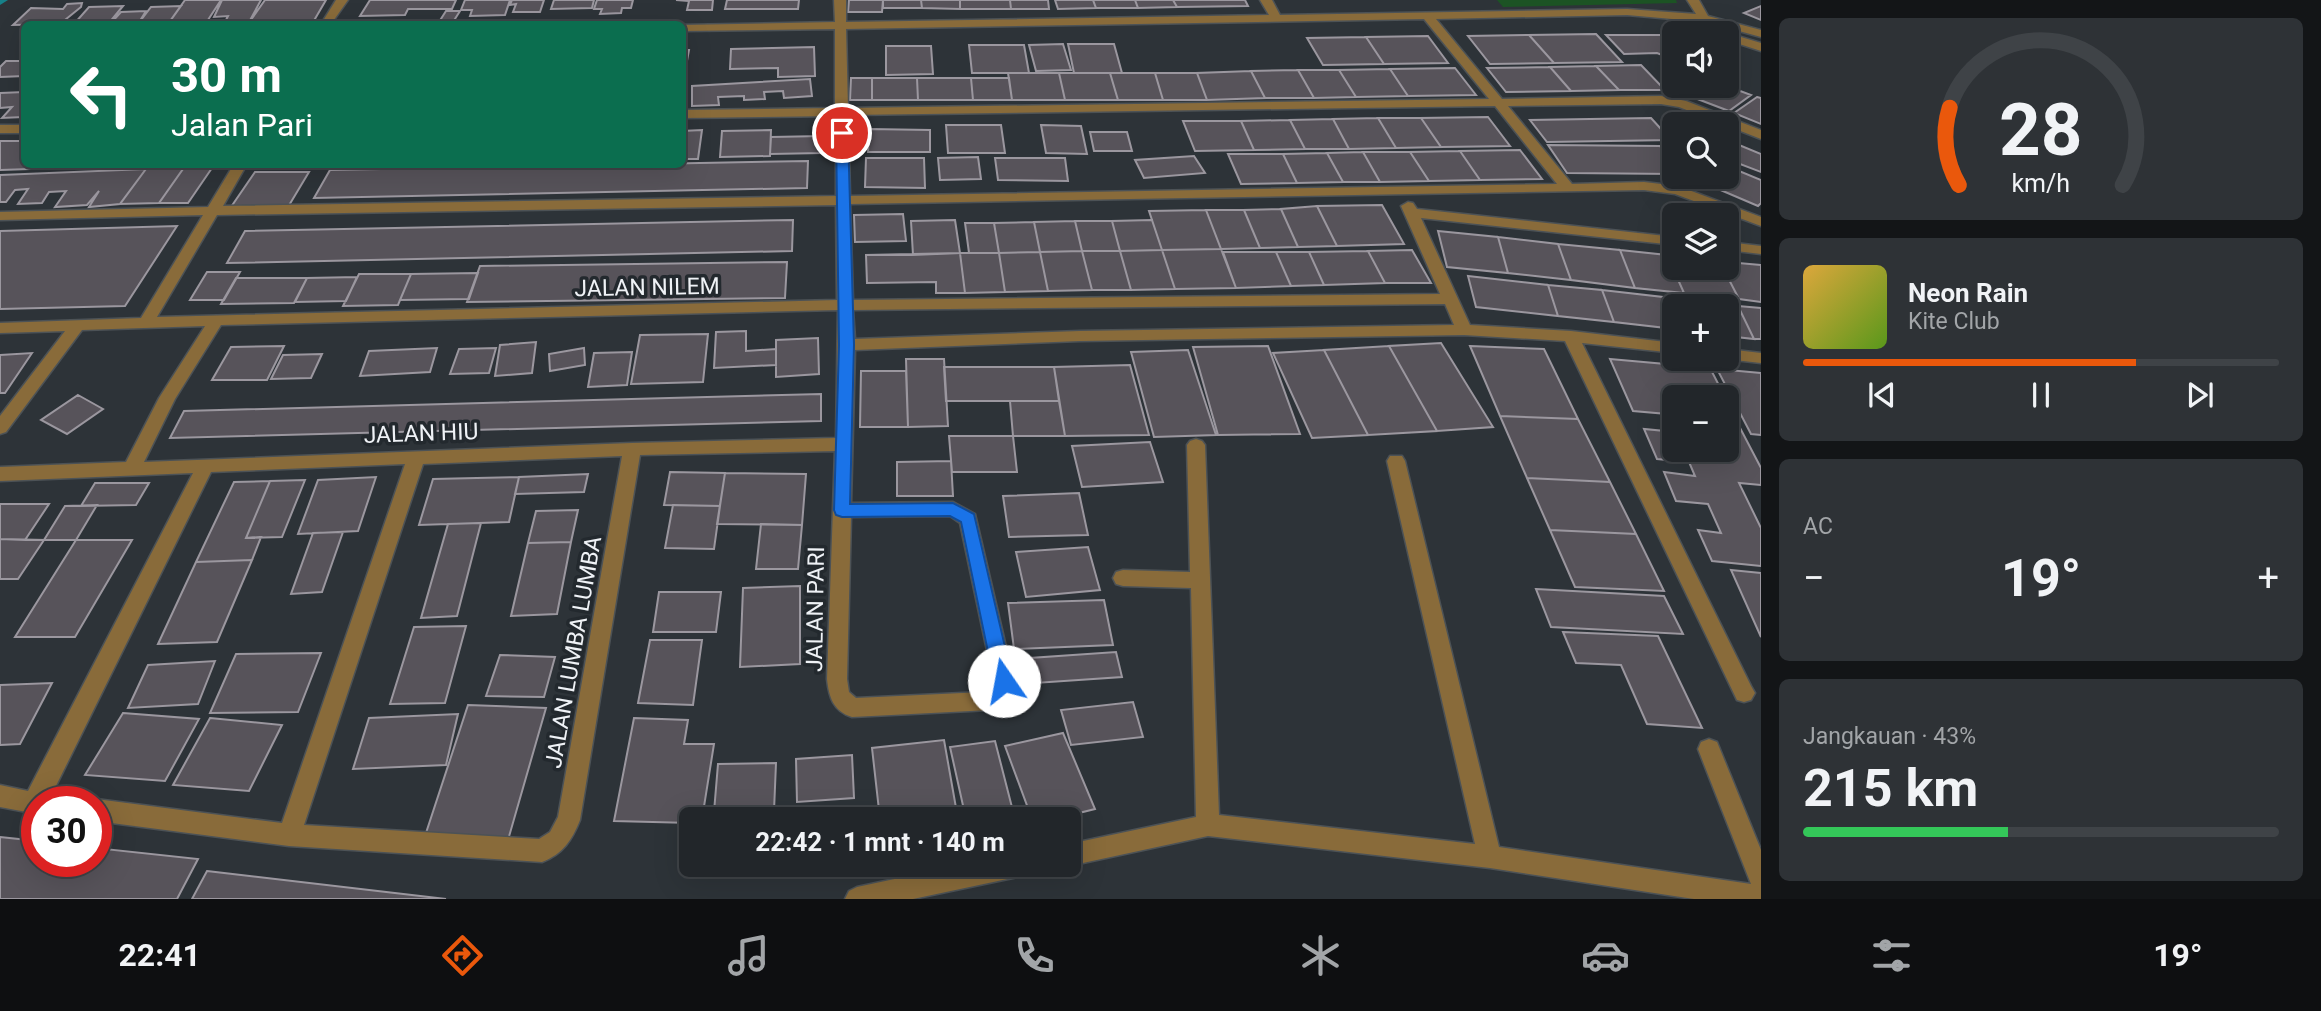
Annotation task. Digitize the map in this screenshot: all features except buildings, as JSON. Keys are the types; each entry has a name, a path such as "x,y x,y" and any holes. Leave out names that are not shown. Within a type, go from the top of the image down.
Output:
{"street":[{"path":"328,21 342,0"},
{"path":"840,0 847,345 842,510"},
{"path":"1266,0 1276,18"},
{"path":"1492,0 1506,15"},
{"path":"1693,0 1700,21"},
{"path":"686,28 1662,13 1696,21"},
{"path":"1429,16 1568,188"},
{"path":"1739,30 1761,34"},
{"path":"1739,40 1761,47"},
{"path":"686,114 1497,100 1671,101 1761,135"},
{"path":"0,129 21,129"},
{"path":"145,324 239,168"},
{"path":"0,216 843,200 1402,194 1663,187 1698,197 1761,222"},
{"path":"1402,194 1464,330"},
{"path":"1411,214 1662,240"},
{"path":"1739,247 1761,250"},
{"name":"JALAN NILEM","path":"0,328 845,305 1450,299"},
{"path":"133,467 167,398 215,322"},
{"path":"0,428 77,326"},
{"path":"847,345 1108,336 1464,330 1571,336 1662,346"},
{"path":"1571,336 1744,693"},
{"path":"1739,355 1761,358"},
{"name":"JALAN HIU","path":"0,474 632,449 843,444"},
{"path":"1196,446 1208,825"},
{"name":"JALAN LUMBA LUMBA","path":"289,835 542,851 558,840 569,820 632,449"},
{"path":"112,812 289,835 416,458"},
{"path":"1396,461 1490,858"},
{"path":"43,786 206,465"},
{"name":"JALAN PARI","path":"953,509 968,519 1004,681 990,701 852,708 839,696 836,679 842,510 953,509"},
{"path":"1123,578 1201,580"},
{"path":"1709,749 1761,880"},
{"path":"0,796 21,800"},
{"path":"1081,852 1208,825 1490,858 1761,897"},
{"path":"857,899 961,877"}],"green space":[{"path":"1497,0 1676,0 1677,3 1503,7"}],"waterway":[{"path":"0,2 4,0"}],"route":[{"path":"842,133 847,345 842,510 953,509 968,519 1004,681"}]}
